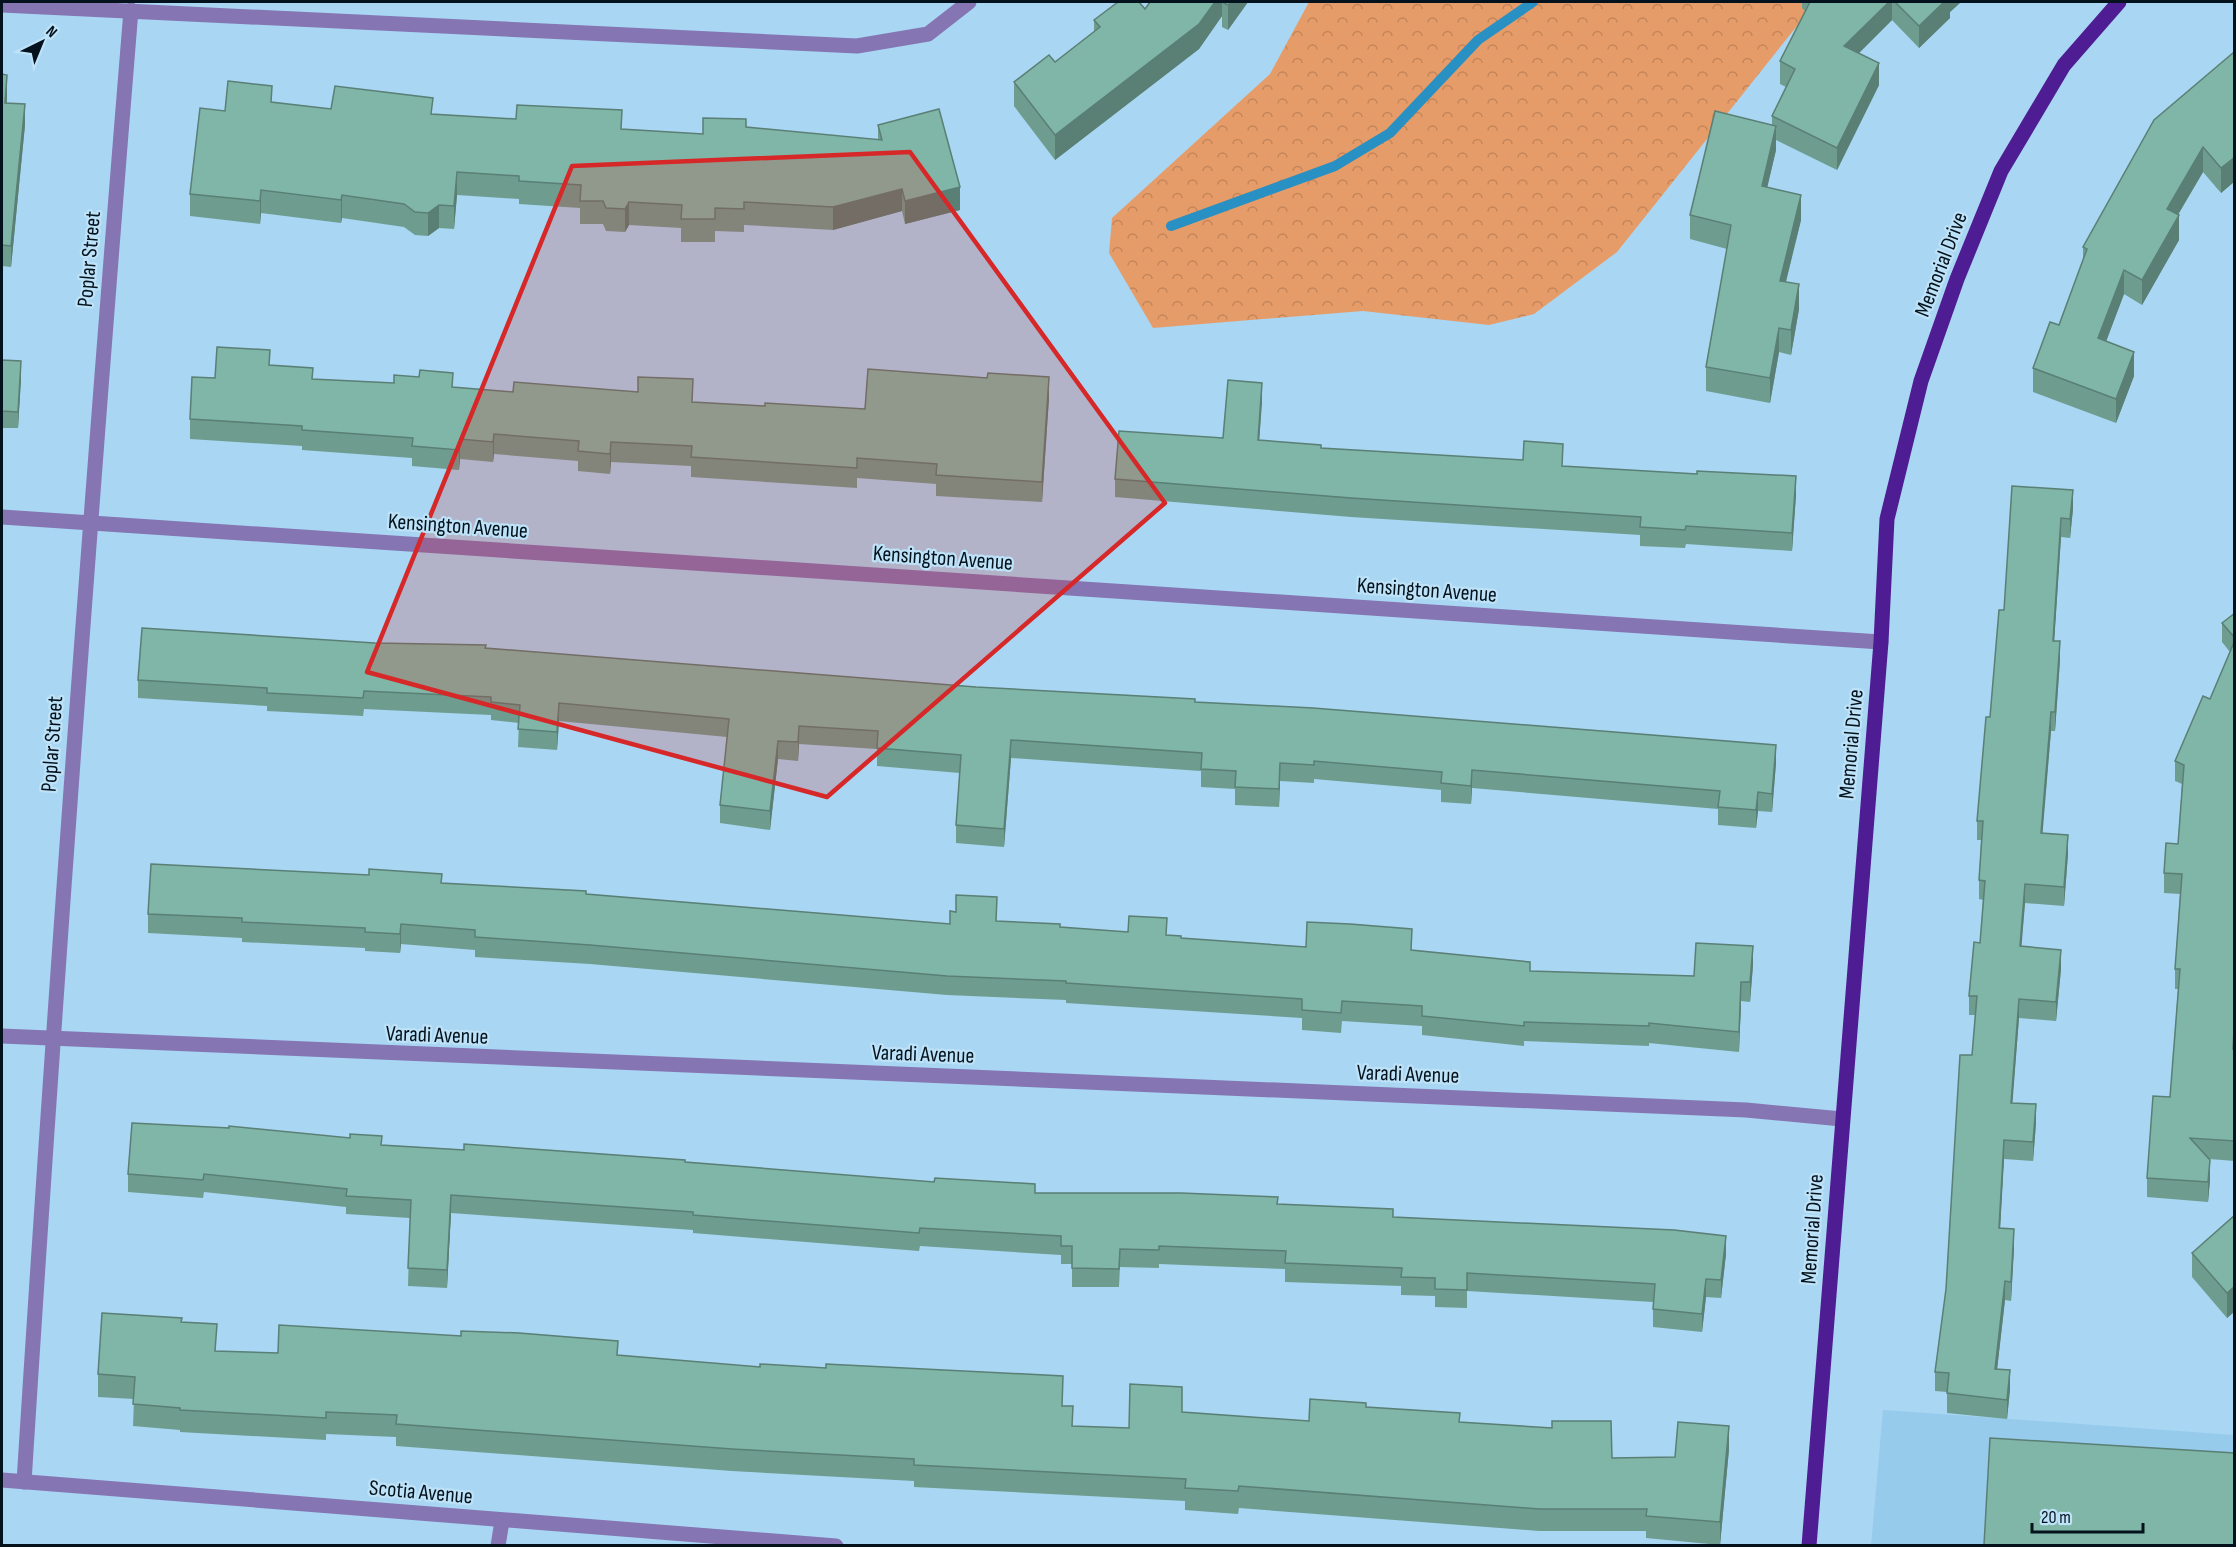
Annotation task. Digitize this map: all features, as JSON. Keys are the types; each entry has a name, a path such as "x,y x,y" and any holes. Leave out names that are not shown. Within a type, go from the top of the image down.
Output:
{"main road":[{"name":"Memorial Drive","path":"1809,1545 1881,642 1887,519 1921,381 1957,279 2001,171 2064,65 2119,2"}],"street":[{"path":"2,5 857,46 928,34 969,2"},
{"name":"Poplar Street","path":"24,1482 52,1040 89,523 131,10"},
{"name":"Kensington Avenue","path":"2,517 1881,642"},
{"name":"Varadi Avenue","path":"2,1036 52,1040 1746,1110 1842,1119"},
{"name":"Scotia Avenue","path":"2,1480 502,1521 837,1545"},
{"path":"498,1545 502,1521"}],"highlighted area":[{"path":"910,152 1165,503 827,797 367,672 572,166"}],"shaded area":[{"path":"1883,1410 2234,1435 2234,1545 1871,1546"}],"green space":[{"path":"1309,2 1816,2 1617,252 1534,314 1489,325 1363,311 1153,328 1109,253 1112,218 1270,74"}],"building":[{"path":"1118,2 1139,2 1145,9 1150,2 1215,2 1199,24 1055,135 1014,82 1049,55 1055,62 1100,27 1094,20"},
{"path":"1810,2 1889,2 1844,46 1879,63 1837,148 1772,116 1795,69 1780,61"},
{"path":"1895,2 1944,2 1919,26"},
{"path":"2234,52 2235,157 2221,168 2203,147 2167,209 2179,215 2142,280 2124,270 2098,338 2134,352 2116,399 2033,368 2050,322 2059,325 2087,249 2083,247 2154,120"},
{"path":"2,74 7,75 5,103 25,104 11,246 2,245"},
{"path":"228,81 272,86 271,102 331,109 335,86 433,98 431,114 516,119 517,105 622,110 621,129 703,134 703,118 746,119 746,127 882,140 878,125 939,109 960,187 905,201 902,189 833,207 744,202 744,209 715,208 715,219 681,219 682,205 629,202 625,209 606,208 603,201 580,201 581,185 519,181 519,176 457,172 454,206 439,205 428,213 415,212 404,204 342,195 341,200 261,190 260,201 190,194 200,108 225,111"},
{"path":"1715,111 1776,126 1762,186 1801,195 1780,281 1799,284 1791,330 1779,328 1770,378 1706,367 1731,225 1690,215"},
{"path":"217,347 270,350 269,365 313,368 312,379 394,383 394,375 419,377 420,370 453,373 452,387 513,392 514,382 638,392 638,377 693,379 692,402 765,406 765,403 865,409 868,369 987,378 988,373 1049,377 1042,482 936,475 937,464 857,458 857,468 691,457 692,446 611,442 610,454 578,451 579,441 494,434 493,442 460,439 459,450 412,446 413,438 302,430 302,426 190,419 192,377 215,378"},
{"path":"2,360 21,361 18,412 2,411"},
{"path":"1228,380 1262,383 1258,440 1321,445 1321,448 1523,460 1524,441 1563,444 1562,466 1697,474 1697,471 1796,476 1792,533 1686,526 1685,530 1640,527 1641,517 1351,498 1115,479 1119,431 1223,438"},
{"path":"2012,486 2073,490 2070,519 2061,518 2053,641 2060,641 2055,712 2051,712 2041,833 2068,835 2064,887 2025,884 2020,946 2061,950 2056,1002 2019,999 2011,1103 2036,1104 2033,1142 2004,1140 1999,1228 2014,1229 2011,1282 2005,1281 1995,1369 2010,1370 2007,1400 1947,1393 1949,1373 1935,1372 1946,1289 1960,1055 1972,1055 1977,996 1969,996 1974,942 1980,943 1985,881 1979,880 1983,821 1977,821 1986,717 1990,717 1999,610 2004,610"},
{"path":"2235,613 2235,638 2222,623"},
{"path":"142,628 375,643 486,645 485,648 976,687 1195,699 1195,702 1313,708 1776,745 1772,794 1758,792 1756,810 1718,807 1720,791 1472,770 1471,786 1441,783 1442,772 1314,761 1314,765 1280,763 1279,789 1235,787 1236,771 1201,769 1202,753 1011,740 1004,829 956,825 961,755 877,748 878,731 799,726 798,742 778,741 770,811 720,805 729,719 559,703 557,732 518,729 520,705 491,702 491,697 364,691 363,698 267,693 267,688 138,680"},
{"path":"2235,640 2235,1012 2233,1049 2235,1049 2235,1141 2190,1138 2210,1160 2208,1182 2147,1178 2153,1096 2170,1097 2180,969 2175,969 2182,874 2164,873 2166,843 2178,844 2184,765 2175,761 2203,696 2210,699"},
{"path":"151,864 369,875 369,869 442,874 441,883 586,891 586,894 950,924 950,911 956,912 956,895 997,897 996,921 1060,924 1060,927 1128,932 1129,916 1167,918 1166,935 1306,947 1307,922 1350,924 1412,929 1411,950 1530,962 1530,971 1694,976 1696,943 1753,946 1750,982 1741,982 1739,1032 1649,1023 1649,1026 1524,1022 1524,1026 1422,1016 1422,1006 1342,1001 1341,1013 1302,1010 1302,999 1066,983 1066,981 947,976 475,937 475,930 401,924 400,934 365,932 365,928 242,922 242,918 148,914"},
{"path":"132,1123 229,1128 229,1126 350,1138 350,1134 382,1136 381,1145 464,1150 464,1144 685,1160 685,1162 934,1182 935,1178 1035,1184 1035,1193 1181,1193 1278,1197 1277,1204 1393,1209 1393,1217 1674,1230 1726,1236 1721,1280 1706,1279 1702,1314 1653,1309 1655,1284 1467,1273 1467,1290 1435,1289 1435,1278 1401,1277 1402,1268 1285,1263 1286,1251 1159,1246 1159,1250 1120,1249 1119,1269 1072,1268 1072,1246 1061,1246 1061,1236 920,1228 919,1233 693,1215 693,1212 451,1195 447,1270 408,1268 411,1200 346,1196 347,1189 204,1174 203,1180 128,1174"},
{"path":"2235,1215 2235,1286 2227,1293 2192,1253"},
{"path":"102,1313 182,1318 181,1322 217,1324 215,1351 278,1353 279,1325 461,1336 461,1331 519,1333 618,1341 617,1355 760,1367 760,1364 826,1368 826,1364 1063,1376 1062,1406 1073,1406 1072,1426 1129,1428 1130,1384 1182,1387 1182,1412 1309,1421 1310,1399 1366,1403 1366,1407 1460,1413 1459,1422 1552,1428 1552,1421 1611,1421 1612,1458 1675,1457 1678,1422 1729,1426 1720,1522 1646,1516 1647,1509 1539,1509 1239,1486 1238,1491 1185,1488 1186,1479 914,1465 914,1459 732,1449 396,1424 397,1415 326,1412 326,1418 180,1410 180,1408 133,1404 135,1377 98,1374"},
{"path":"1990,1438 2235,1453 2235,1545 1984,1545"}],"waterway":[{"path":"1171,226 1335,166 1390,133 1478,40 1533,2"}]}
